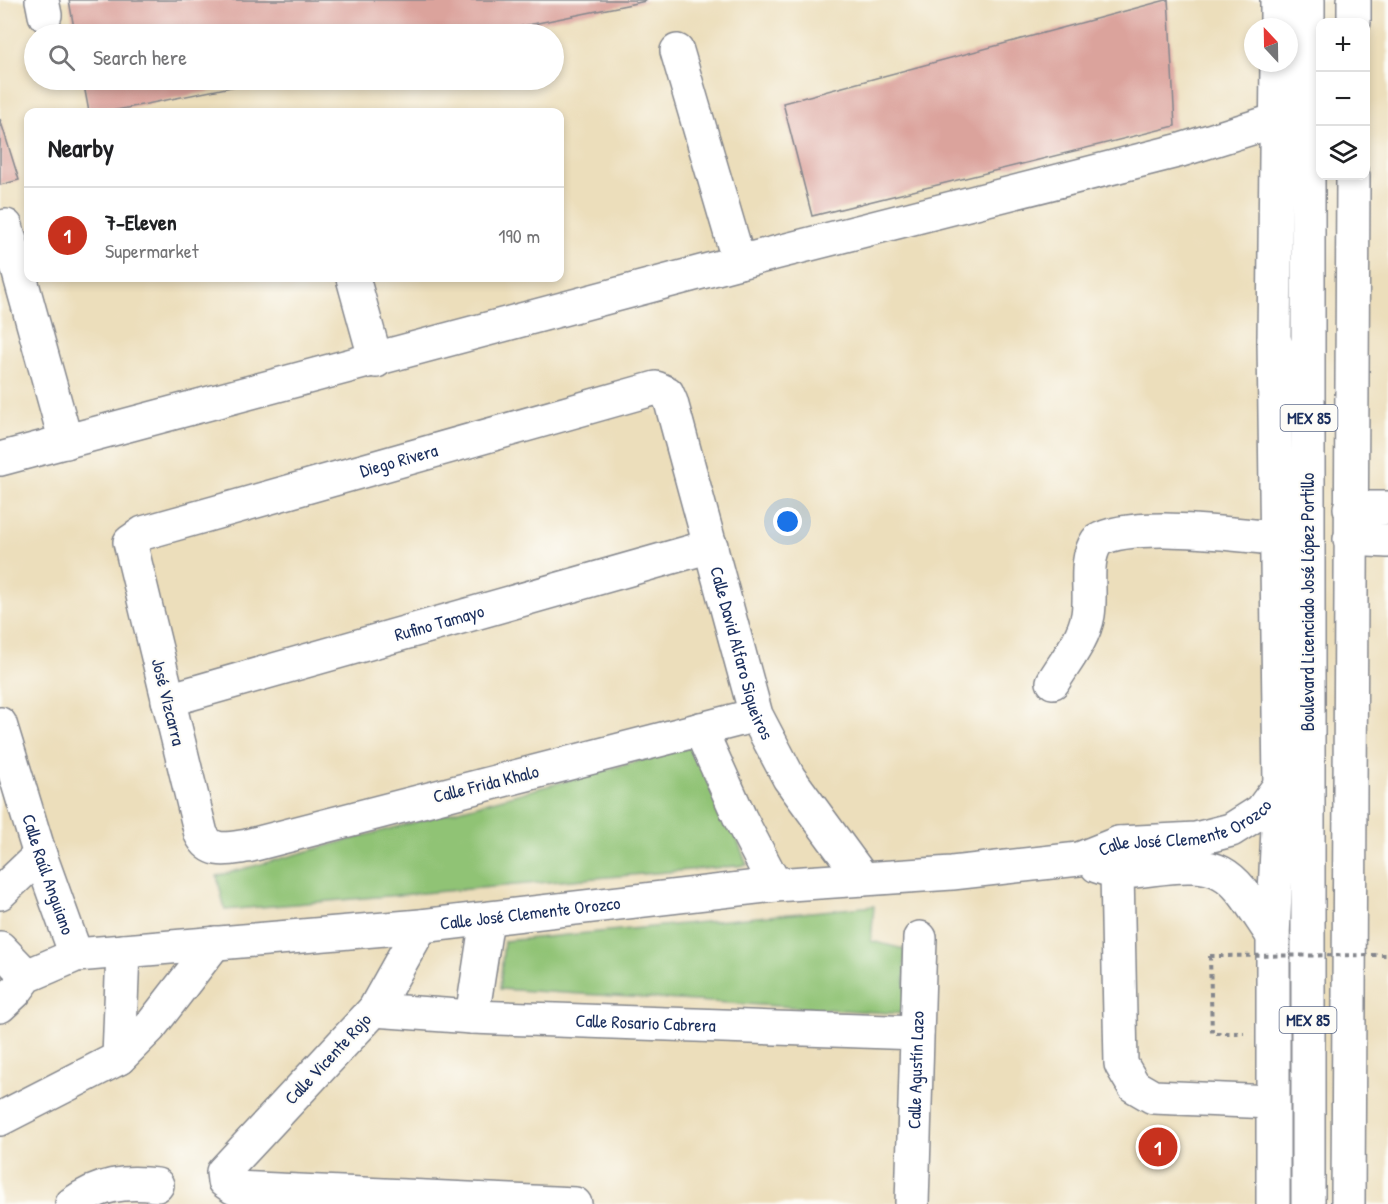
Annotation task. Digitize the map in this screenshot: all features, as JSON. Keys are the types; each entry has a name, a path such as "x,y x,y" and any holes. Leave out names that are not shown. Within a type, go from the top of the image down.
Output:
{"main road":[{"path":"1277,0 1277,18"},
{"name":"Boulevard Licenciado José López Portillo","path":"1308,0 1308,1204"},
{"path":"1354,0 1354,18"},
{"path":"677,51 739,262"},
{"name":"Boulevard Licenciado José López Portillo","path":"1273,1204 1273,936 1280,785 1274,340 1277,72"},
{"path":"0,459 376,361 739,262 1181,150 1277,120"},
{"name":"MEX 85","path":"1348,1204 1353,180"},
{"path":"7,247 66,442"},
{"path":"353,282 376,361"},
{"path":"1274,340 1309,425"},
{"name":"Diego Rivera","path":"130,550 130,542 143,533 656,388 668,393 671,402"},
{"name":"Calle David Alfaro Siqueiros","path":"671,402 756,715 789,778 863,879"},
{"path":"1350,524 1388,508"},
{"path":"1350,524 1388,541"},
{"path":"1053,682 1077,642 1088,617 1091,591 1089,557 1097,541 1125,531 1155,529 1277,538"},
{"name":"Rufino Tamayo","path":"168,700 711,546"},
{"name":"José Vizcarra","path":"130,550 201,834 206,843 215,849"},
{"name":"Calle Frida Khalo","path":"215,849 247,846 756,715"},
{"path":"700,729 740,818 775,885"},
{"name":"Calle Raúl Anguiano","path":"2,738 75,955"},
{"name":"Calle José Clemente Orozco","path":"1118,858 1231,830 1261,811 1280,785"},
{"path":"0,893 40,855"},
{"path":"1118,858 1121,1064 1126,1076 1134,1086 1153,1097 1272,1102"},
{"name":"Calle José Clemente Orozco","path":"27,976 75,955 421,926 775,885 1079,859 1118,858 1210,866 1223,873 1237,886 1273,936"},
{"path":"472,1017 487,919"},
{"name":"Calle Vicente Rojo","path":"421,926 374,1010 222,1172 224,1181 234,1188 575,1204"},
{"name":"Calle Agustín Lazo","path":"912,1204 920,938"},
{"path":"0,1119 119,1058 150,1027 215,943"},
{"path":"0,948 27,976 0,1006"},
{"path":"119,1058 123,951"},
{"name":"Calle Rosario Cabrera","path":"374,1010 472,1017 917,1033"},
{"path":"72,1204 108,1185 126,1182 157,1185"}],"path":[{"path":"1212,1033 1210,956 1388,955"}],"green space":[{"path":"701,744 747,865 225,910 217,876"},
{"path":"874,906 871,941 904,949 906,1014 500,989 504,941"}],"building":[{"path":"69,0 646,1 533,24 73,24"},
{"path":"1168,0 1169,14 1175,126 812,216 783,103"},
{"path":"85,90 216,90 127,108 88,108"},
{"path":"0,119 19,180 0,185"}],"place":[{"name":"7-Eleven","path":"1158,1147"}]}
